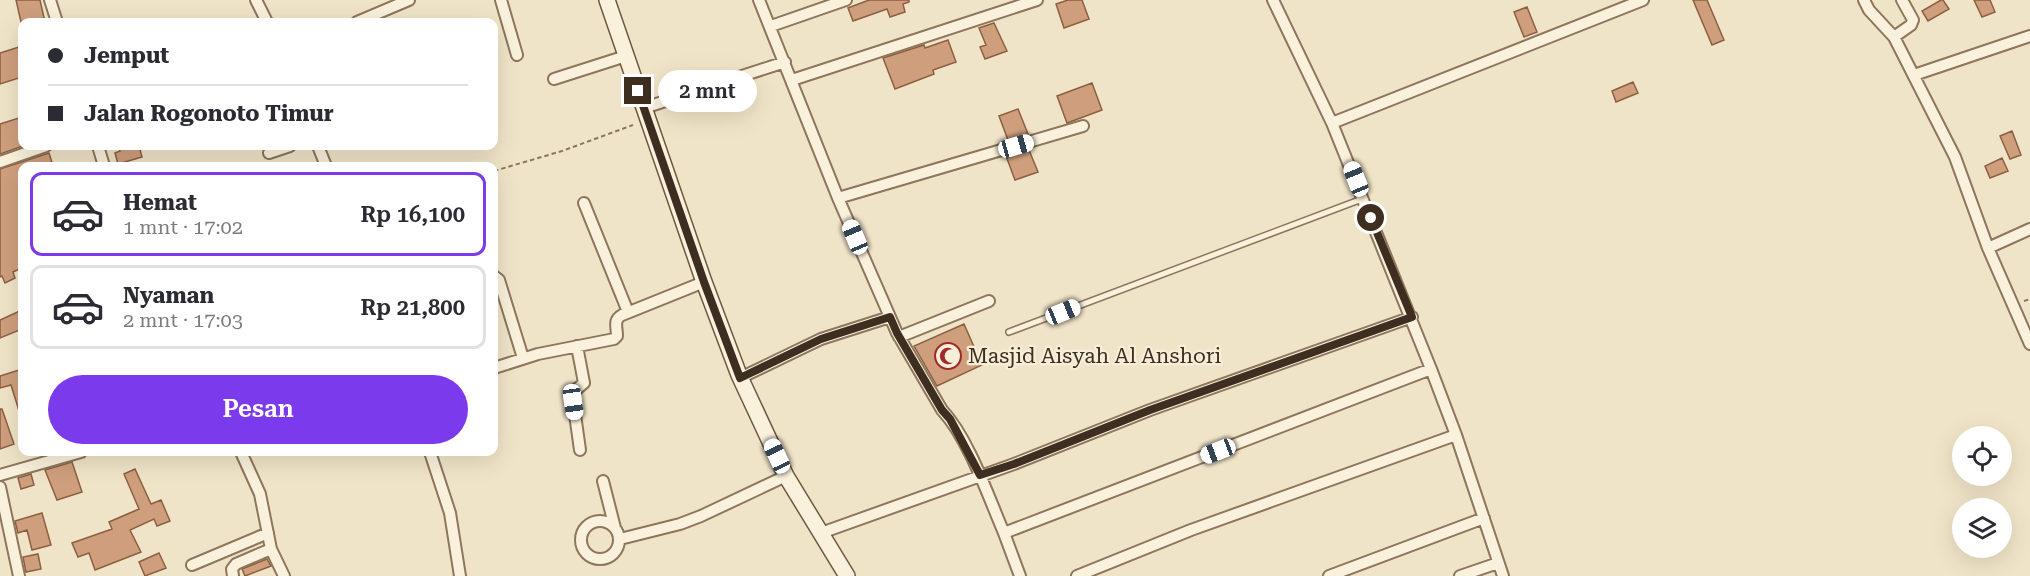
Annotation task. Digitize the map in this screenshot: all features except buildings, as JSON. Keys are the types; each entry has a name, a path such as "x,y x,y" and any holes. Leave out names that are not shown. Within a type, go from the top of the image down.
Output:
{"main road":[{"path":"607,0 704,282 740,378 786,476 847,576"}],"street":[{"path":"50,0 56,18"},
{"path":"256,0 265,18"},
{"path":"366,18 409,0"},
{"path":"501,0 517,55"},
{"path":"759,0 838,198 899,337 942,410 950,419 980,475 1020,576"},
{"path":"771,26 846,0"},
{"path":"792,80 1037,0"},
{"path":"1273,0 1332,123 1412,317 1456,435 1503,576"},
{"path":"1332,123 1643,0"},
{"path":"1864,0 1894,37 1955,157 1988,248 2030,344"},
{"path":"1894,37 1911,25 1913,20 1902,0"},
{"path":"1914,75 2030,36"},
{"path":"554,79 626,56"},
{"path":"646,114 785,62"},
{"path":"838,198 1083,126"},
{"path":"0,162 34,150"},
{"path":"269,153 278,150"},
{"path":"584,203 627,312"},
{"path":"1988,248 2030,229"},
{"path":"498,279 523,358"},
{"path":"498,367 577,345 614,339 617,318 704,282"},
{"path":"899,337 989,301"},
{"path":"740,378 821,339 890,317"},
{"path":"821,533 1014,464 1150,410 1412,317"},
{"path":"577,345 584,383 572,393 580,450"},
{"path":"1004,534 1431,369"},
{"path":"1077,576 1092,573 1237,512 1456,435"},
{"path":"0,476 68,456"},
{"path":"243,456 260,494 272,549 284,576"},
{"path":"431,456 450,513 460,576"},
{"path":"620,539 702,516 786,476"},
{"path":"603,481 620,539 619,545 613,555 602,559 590,556 582,547 581,535 593,522 605,521 615,528"},
{"path":"0,487 3,513 19,576"},
{"path":"1329,576 1484,518"},
{"path":"192,564 268,533"},
{"path":"234,576 232,569 236,564 272,549"},
{"path":"1460,576 1498,563"}],"lane":[{"path":"1009,332 1321,216 1363,198"}],"path":[{"path":"498,170 562,151 646,114"}],"place":[{"name":"Masjid Aisyah Al Anshori","path":"948,356"}],"route":[{"path":"638,91 740,378 821,339 890,317 897,333 942,410 950,419 980,475 1014,464 1150,410 1412,317 1371,218"}]}
